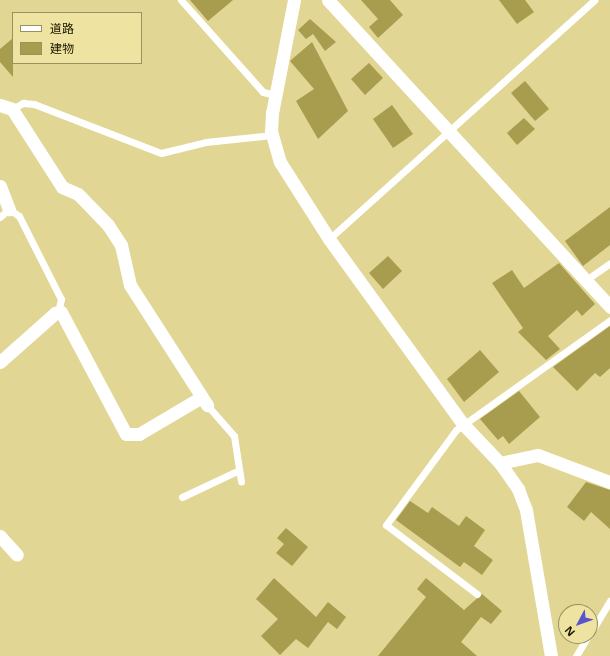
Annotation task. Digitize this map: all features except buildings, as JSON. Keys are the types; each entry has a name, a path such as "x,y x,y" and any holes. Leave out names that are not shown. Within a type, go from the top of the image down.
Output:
{"street":[{"path":"294,0 275,95 272,135 280,162 329,239 463,424 500,462 518,489 526,510 551,656"},
{"path":"328,0 586,280 610,308"},
{"path":"0,362 58,312 64,314 126,434 139,434 203,402 130,284 121,245 108,225 78,194 62,187 6,107"},
{"path":"0,186 5,213"},
{"path":"500,462 538,455 610,482"},
{"path":"0,536 17,555"}],"lane":[{"path":"181,0 263,92 275,95"},
{"path":"329,239 594,0"},
{"path":"6,107 24,103 34,104 161,153 206,142 272,135"},
{"path":"5,213 19,216 61,299 58,312"},
{"path":"586,280 610,263"},
{"path":"477,594 386,525 432,459 463,424 610,320"},
{"path":"203,402 234,436 241,481"},
{"path":"182,497 240,470"},
{"path":"598,620 610,601"},
{"path":"576,656 583,644"}]}
